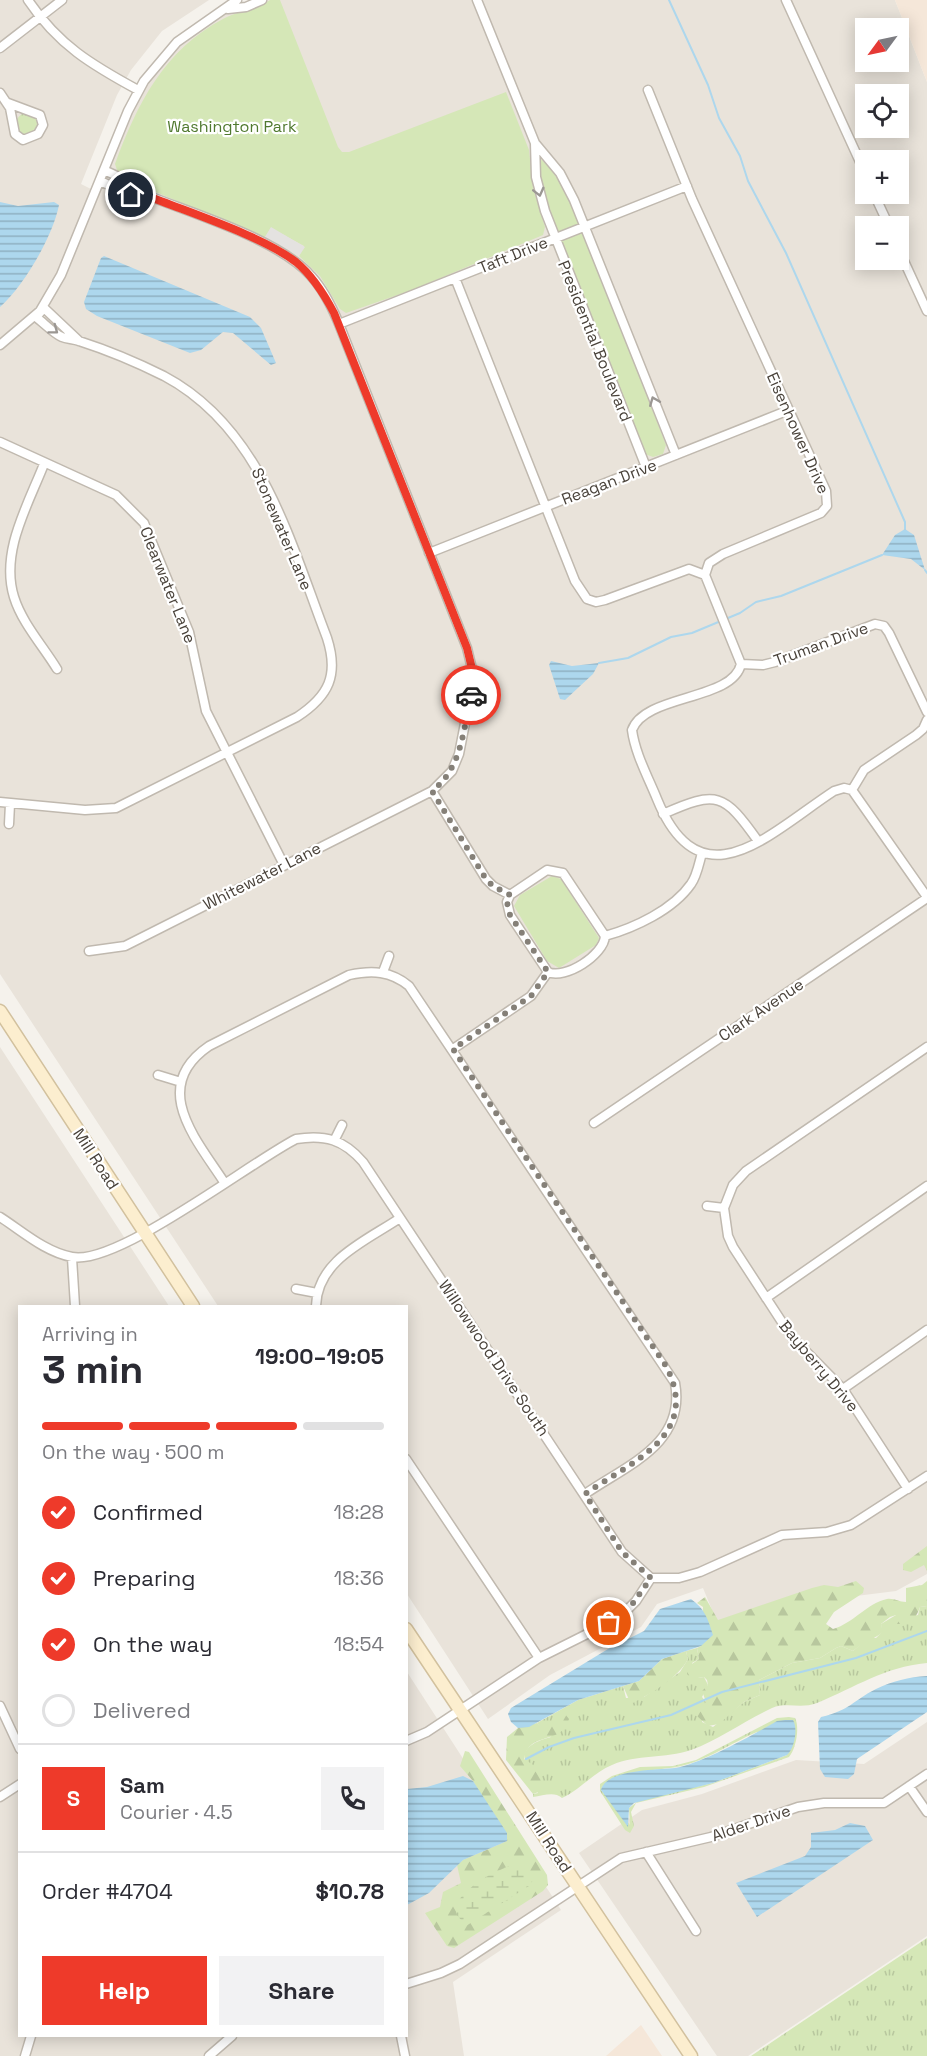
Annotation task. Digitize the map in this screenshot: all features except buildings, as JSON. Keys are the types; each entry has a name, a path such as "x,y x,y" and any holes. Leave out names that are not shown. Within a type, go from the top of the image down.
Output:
{"street":[{"path":"28,0 39,17 67,46 91,64 138,90"},
{"path":"0,48 62,0"},
{"path":"0,345 40,311 61,276 138,90 155,65 177,42 228,9 237,0"},
{"path":"228,9 246,7 262,0"},
{"name":"Presidential Boulevard","path":"477,0 535,143 567,185 676,455"},
{"path":"786,0 855,151"},
{"name":"Eisenhower Drive","path":"648,90 687,186 826,491 827,507 812,517 723,554 709,563 705,575"},
{"path":"0,93 8,103 15,134 28,140 38,134 43,125 40,115 8,103"},
{"name":"Presidential Boulevard","path":"535,143 539,194 646,468"},
{"path":"104,170 136,185 148,196"},
{"path":"100,182 131,195 148,196"},
{"name":"Taft Drive","path":"339,324 687,186"},
{"name":"Whitewater Lane","path":"89,951 125,946 432,791 452,771 459,754 474,677 467,648 339,324 323,292 295,261 262,243 148,196"},
{"path":"909,267 923,292 927,310"},
{"path":"455,278 576,585 586,599 596,602 604,600 689,569 705,575 741,664 736,676 730,680 648,713 635,722 632,730 633,739 663,813 678,837 685,845 702,853 722,855 736,853 758,841 834,790 844,788 852,790 927,897"},
{"name":"Stonewater Lane","path":"0,802 85,810 116,808 228,753 314,706 326,692 332,673 333,655 270,494 249,454 225,423 194,395 163,376 79,341 61,336 36,317 40,311"},
{"name":"Reagan Drive","path":"429,553 789,410"},
{"name":"Clearwater Lane","path":"0,442 116,495 144,523 189,632 206,711 284,865"},
{"path":"45,464 15,539 10,578 14,598 24,618 57,669"},
{"name":"Truman Drive","path":"741,664 763,665 775,662 875,624 884,626 927,712"},
{"path":"852,790 864,770 924,729 927,720"},
{"path":"432,791 486,879 493,886 510,895"},
{"path":"663,813 694,801 719,800 732,806 741,815 758,841"},
{"path":"9,824 10,804"},
{"path":"604,936 640,923 686,891 693,882 702,853"},
{"path":"548,870 563,873 604,936 604,944 600,950 567,972 557,975 548,972 510,915 507,902 510,895 548,870"},
{"name":"Clark Avenue","path":"594,1123 927,897"},
{"path":"383,972 389,956"},
{"path":"224,1182 184,1118 179,1100 181,1082 194,1058 209,1046 349,975 366,971 383,972 402,980 415,992 675,1383 678,1401 674,1421 663,1439 585,1494"},
{"path":"453,1049 531,996 548,972"},
{"name":"Mill Road","path":"0,1011 192,1305"},
{"path":"707,1206 724,1208 733,1185 746,1171 927,1047"},
{"path":"158,1076 181,1082"},
{"path":"0,1217 54,1252 72,1258 107,1253 144,1233 296,1139 315,1136 335,1139 342,1125"},
{"name":"Willowwood Drive South","path":"335,1139 354,1152 363,1162 622,1552 651,1578"},
{"path":"766,1298 927,1186"},
{"name":"Bayberry Drive","path":"724,1208 725,1224 733,1247 766,1298 791,1336 843,1389 908,1489"},
{"path":"316,1305 322,1278 333,1264 400,1218"},
{"path":"72,1258 75,1305"},
{"path":"296,1289 317,1293"},
{"path":"843,1389 927,1330"},
{"path":"408,1462 539,1658"},
{"path":"408,1741 539,1658 626,1613 651,1578 679,1578 700,1572 782,1535 827,1532 851,1525 927,1476"},
{"name":"Mill Road","path":"408,1632 691,2056"},
{"path":"0,1706 18,1745"},
{"name":"Alder Drive","path":"408,1983 441,1973 460,1964 621,1857 711,1837 798,1807 824,1803 884,1803 927,1774"},
{"path":"0,1797 18,1785"},
{"path":"909,1786 927,1812"},
{"path":"646,1852 696,1931"},
{"path":"25,2056 31,2037"},
{"path":"209,2056 231,2037"},
{"path":"401,2037 405,2056"}],"shaded area":[{"path":"0,0 209,0 162,31 131,70 117,95 81,184 95,191 128,111 177,42 227,9 262,0 895,0 902,18 855,18 855,72 909,72 909,36 927,82 927,1574 896,1591 761,1608 719,1627 703,1588 657,1604 641,1627 550,1675 488,1719 408,1596 408,1305 217,1305 0,974"},
{"path":"895,0 927,0 927,82 909,36 909,18 902,18"},
{"path":"271,227 305,247 299,256 265,237"},
{"path":"0,1047 168,1305 18,1305 18,2037 408,2037 408,1674 561,1910 453,1982 464,2056 0,2056"},
{"path":"927,1722 927,1936 748,2056 717,2056 579,1853 642,1810 702,1794 796,1760 864,1764"},
{"path":"641,2025 662,2056 606,2056"}],"green space":[{"name":"Washington Park","path":"270,0 280,0 338,147 342,152 349,152 506,92 529,150 533,188 545,227 543,235 412,290 346,313 340,309 320,276 299,256 304,246 271,228 265,237 153,191 118,173 115,164 133,120 155,81 169,63 184,46 202,32 229,16"},
{"path":"27,113 35,116 38,124 35,132 27,135 19,132 16,124 19,116"},
{"path":"540,158 570,200 584,232 666,445 663,454 653,457 645,454 548,212 539,176"},
{"path":"552,876 561,879 599,938 596,945 559,968 547,961 514,906 520,895"},
{"path":"927,1546 927,1571 924,1565 911,1572 903,1570 903,1564"},
{"path":"856,1581 864,1588 863,1593 834,1612 826,1624 833,1629 880,1601 890,1599 906,1602 906,1588 922,1585 927,1581 927,1606 920,1607 917,1615 909,1622 896,1624 896,1615 890,1617 881,1624 883,1632 853,1651 841,1646 820,1658 792,1663 759,1680 760,1695 744,1702 719,1724 708,1726 697,1716 699,1709 706,1702 702,1691 708,1685 704,1677 692,1679 687,1674 689,1666 699,1659 697,1648 701,1646 703,1607 697,1603 705,1597 718,1620 812,1588 824,1585 838,1587"},
{"path":"927,1606 927,1663 912,1665 870,1678 811,1705 777,1706 691,1750 671,1755 631,1759 612,1765 562,1798 552,1794 533,1797 533,1794 538,1793 526,1765 526,1752 538,1741 551,1737 537,1723 578,1700 623,1686 626,1698 644,1697 680,1672 688,1659 686,1651 697,1648 699,1659 692,1663 698,1678 704,1677 708,1685 702,1697 706,1702 702,1722 713,1727 744,1702 760,1695 759,1680 792,1663 820,1658 841,1646 853,1651 868,1638 876,1638 882,1632 881,1624 896,1615 896,1619 918,1615 920,1607"},
{"path":"686,1651 688,1659 671,1679 633,1703 630,1702 623,1686 639,1681 662,1659"},
{"path":"565,1714 569,1719 560,1733 532,1744 527,1750 524,1759 538,1768 544,1790 533,1794 506,1760 507,1737 518,1728 537,1723 541,1726"},
{"path":"777,1718 795,1718 796,1738 794,1749 789,1757 704,1787 636,1803 631,1812 634,1826 630,1833 625,1830 600,1791 600,1784 612,1776 640,1767 673,1766 696,1760","holes":["757,1732 787,1755 713,1783 641,1799 629,1808 630,1825 601,1790 605,1784 621,1776 692,1763"]},
{"path":"465,1751 469,1752 547,1875 548,1885 543,1891 454,1948 447,1946 425,1913 440,1907 443,1892 461,1883 457,1865 463,1860 507,1841 473,1781 460,1766"},
{"path":"513,1865 531,1877 533,1880 529,1886 466,1926 457,1915 455,1907 459,1900 479,1881"},
{"path":"927,1938 927,2056 751,2056"}],"water":[{"path":"0,202 18,206 54,202 59,205 51,231 28,274 0,307"},
{"path":"104,256 250,317 261,328 276,363 271,365 233,333 223,332 201,350 190,353 97,316 86,309 84,302 101,258"},
{"path":"905,529 914,535 925,570 911,559 882,555 895,535"},
{"path":"551,661 572,666 599,663 593,674 565,700 560,699 549,665"},
{"path":"691,1599 705,1615 713,1635 701,1646 662,1659 639,1681 578,1700 529,1727 518,1728 511,1722 508,1714 511,1708 608,1649 644,1631 660,1609"},
{"path":"927,1676 927,1712 857,1759 854,1774 848,1779 825,1777 820,1769 818,1722 821,1717 845,1708 868,1693 888,1684 907,1678"},
{"path":"793,1720 795,1724 794,1743 787,1755 713,1783 634,1803 629,1808 628,1827 601,1790 605,1783 622,1774 686,1765 741,1741 777,1721"},
{"path":"463,1776 473,1781 507,1833 507,1841 463,1860 429,1893 408,1904 408,1789 427,1787"},
{"path":"850,1823 865,1826 873,1840 757,1917 736,1883 805,1856 811,1847 811,1833 835,1830"}],"waterway":[{"path":"669,0 708,85 719,118 740,156 748,181 786,253 905,522 905,529"},
{"path":"599,663 628,658 671,637 692,633 740,613 756,602 781,596 882,555"},
{"path":"526,1759 574,1738 671,1715 722,1692 856,1658 927,1631"}],"way so far":[{"path":"471,695 459,753 452,771 432,791 486,879 493,886 510,895 507,902 510,915 548,972 544,981 531,996 453,1049 666,1366 675,1383 678,1401 674,1421 663,1439 648,1452 585,1494 629,1562 651,1578 626,1613 609,1623"}],"route":[{"path":"131,195 148,196 280,252 295,261 323,292 334,313 467,648 474,677 471,695"}]}
